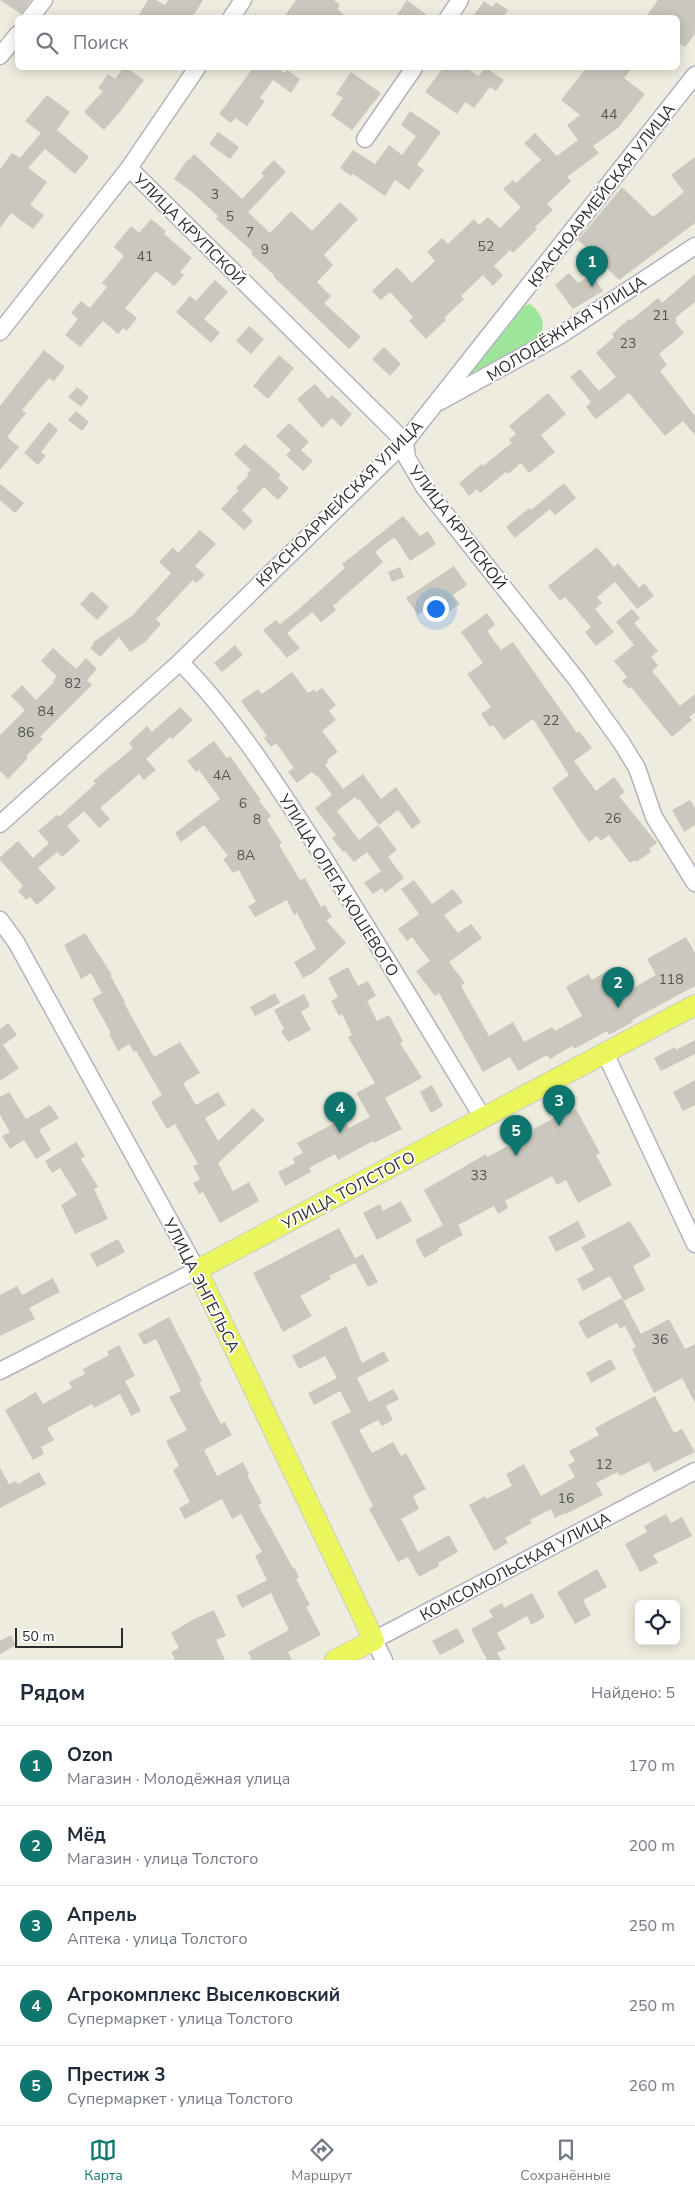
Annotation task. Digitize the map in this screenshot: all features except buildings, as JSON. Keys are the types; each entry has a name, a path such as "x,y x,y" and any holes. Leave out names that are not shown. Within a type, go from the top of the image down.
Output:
{"main road":[{"name":"УЛИЦА ТОЛСТОГО","path":"197,1270 695,1005"},
{"name":"УЛИЦА ЭНГЕЛЬСА","path":"197,1270 374,1640"},
{"name":"КОМСОМОЛЬСКАЯ УЛИЦА","path":"335,1660 374,1640"}],"street":[{"path":"32,15 44,0"},
{"path":"233,15 243,0"},
{"path":"450,15 460,0"},
{"path":"0,56 15,38"},
{"path":"0,332 129,168 196,70"},
{"path":"365,139 413,70"},
{"name":"КРАСНОАРМЕЙСКАЯ УЛИЦА","path":"0,824 180,662 405,442 695,75"},
{"name":"УЛИЦА КРУПСКОЙ","path":"129,168 405,442 407,458 424,487 577,680 621,742 637,768 654,817 695,883"},
{"name":"МОЛОДЁЖНАЯ УЛИЦА","path":"435,405 559,336 695,246"},
{"name":"УЛИЦА ОЛЕГА КОШЕВОГО","path":"180,662 200,682 215,701 287,801 347,895 483,1118"},
{"name":"УЛИЦА ЭНГЕЛЬСА","path":"0,920 16,942 197,1270"},
{"path":"605,1053 695,1244"},
{"name":"УЛИЦА ТОЛСТОГО","path":"0,1371 197,1270"},
{"name":"КОМСОМОЛЬСКАЯ УЛИЦА","path":"374,1640 695,1471"},
{"name":"УЛИЦА ЭНГЕЛЬСА","path":"374,1640 384,1660"}],"green space":[{"path":"530,304 538,312 543,325 537,339 473,377 469,377 468,373 521,307"}],"place":[{"name":"Ozon","path":"592,287"},
{"name":"Мёд","path":"618,1008"},
{"name":"Апрель","path":"559,1126"},
{"name":"Агрокомплекс Выселковский","path":"340,1133"},
{"name":"Престиж 3","path":"516,1156"}]}
